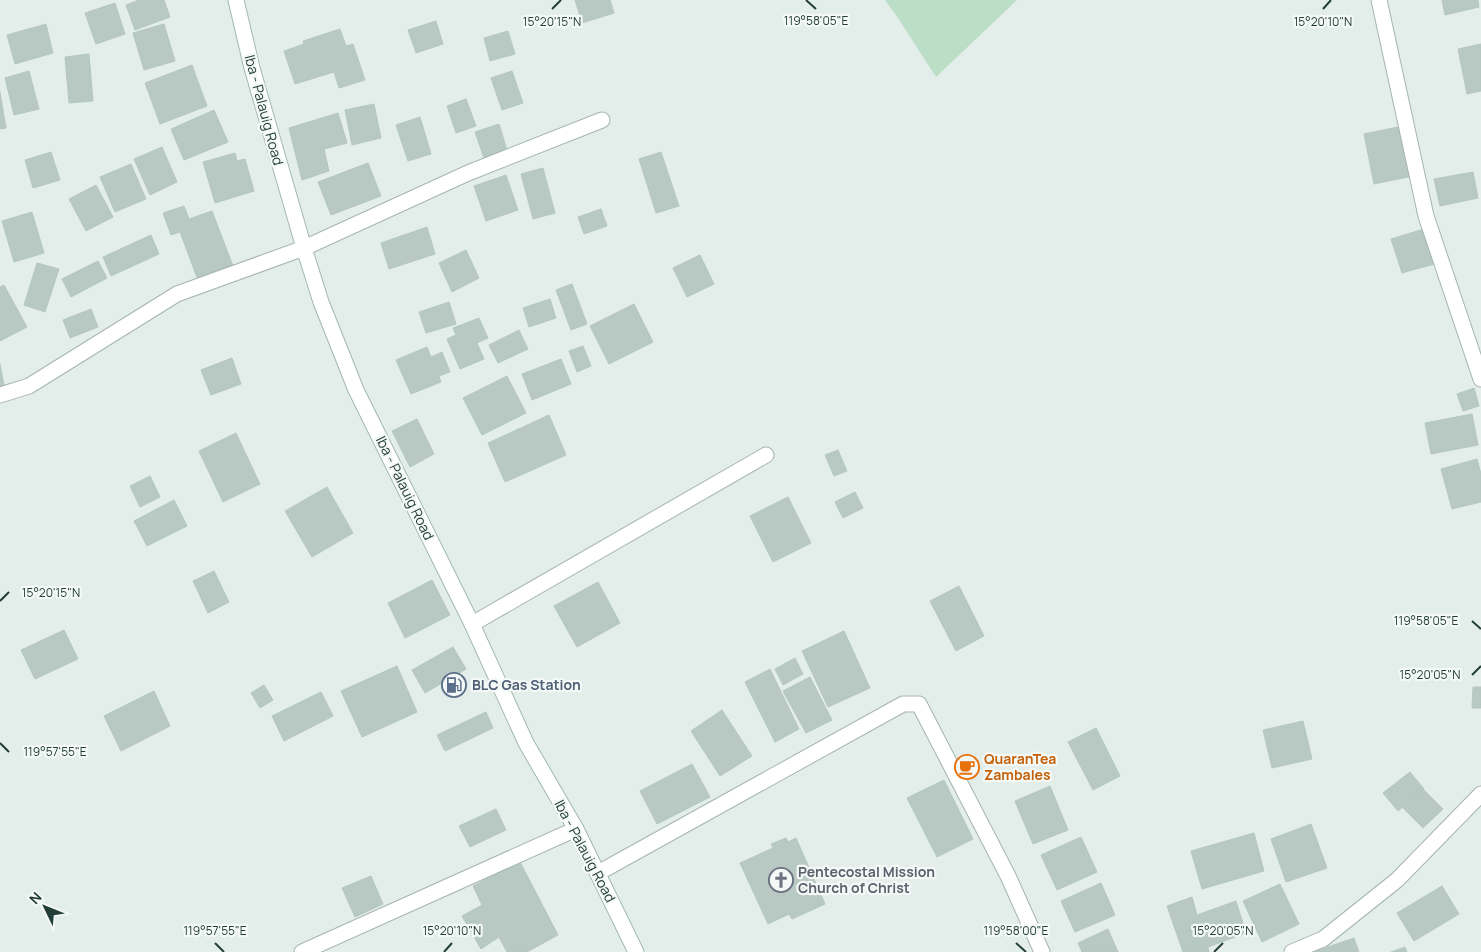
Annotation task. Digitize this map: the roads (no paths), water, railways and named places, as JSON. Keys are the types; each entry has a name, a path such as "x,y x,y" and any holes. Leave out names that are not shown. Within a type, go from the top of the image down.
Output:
{"street":[{"name":"Iba - Palauig Road","path":"236,0 252,68 304,248 321,302 356,390 472,624 526,743 576,829 636,952"},
{"path":"1379,0 1426,216 1481,379"},
{"path":"0,395 29,386 178,294 304,248 468,173 602,120"},
{"path":"472,624 766,456"},
{"path":"598,873 903,704 919,704 1008,876 1042,952"},
{"path":"1292,952 1323,939 1397,880 1481,794"},
{"path":"302,952 576,829"}],"place":[{"name":"BLC Gas Station","path":"454,685"},
{"name":"QuaranTea Zambales","path":"967,767"},
{"name":"Pentecostal Mission Church of Christ","path":"781,880"}]}
